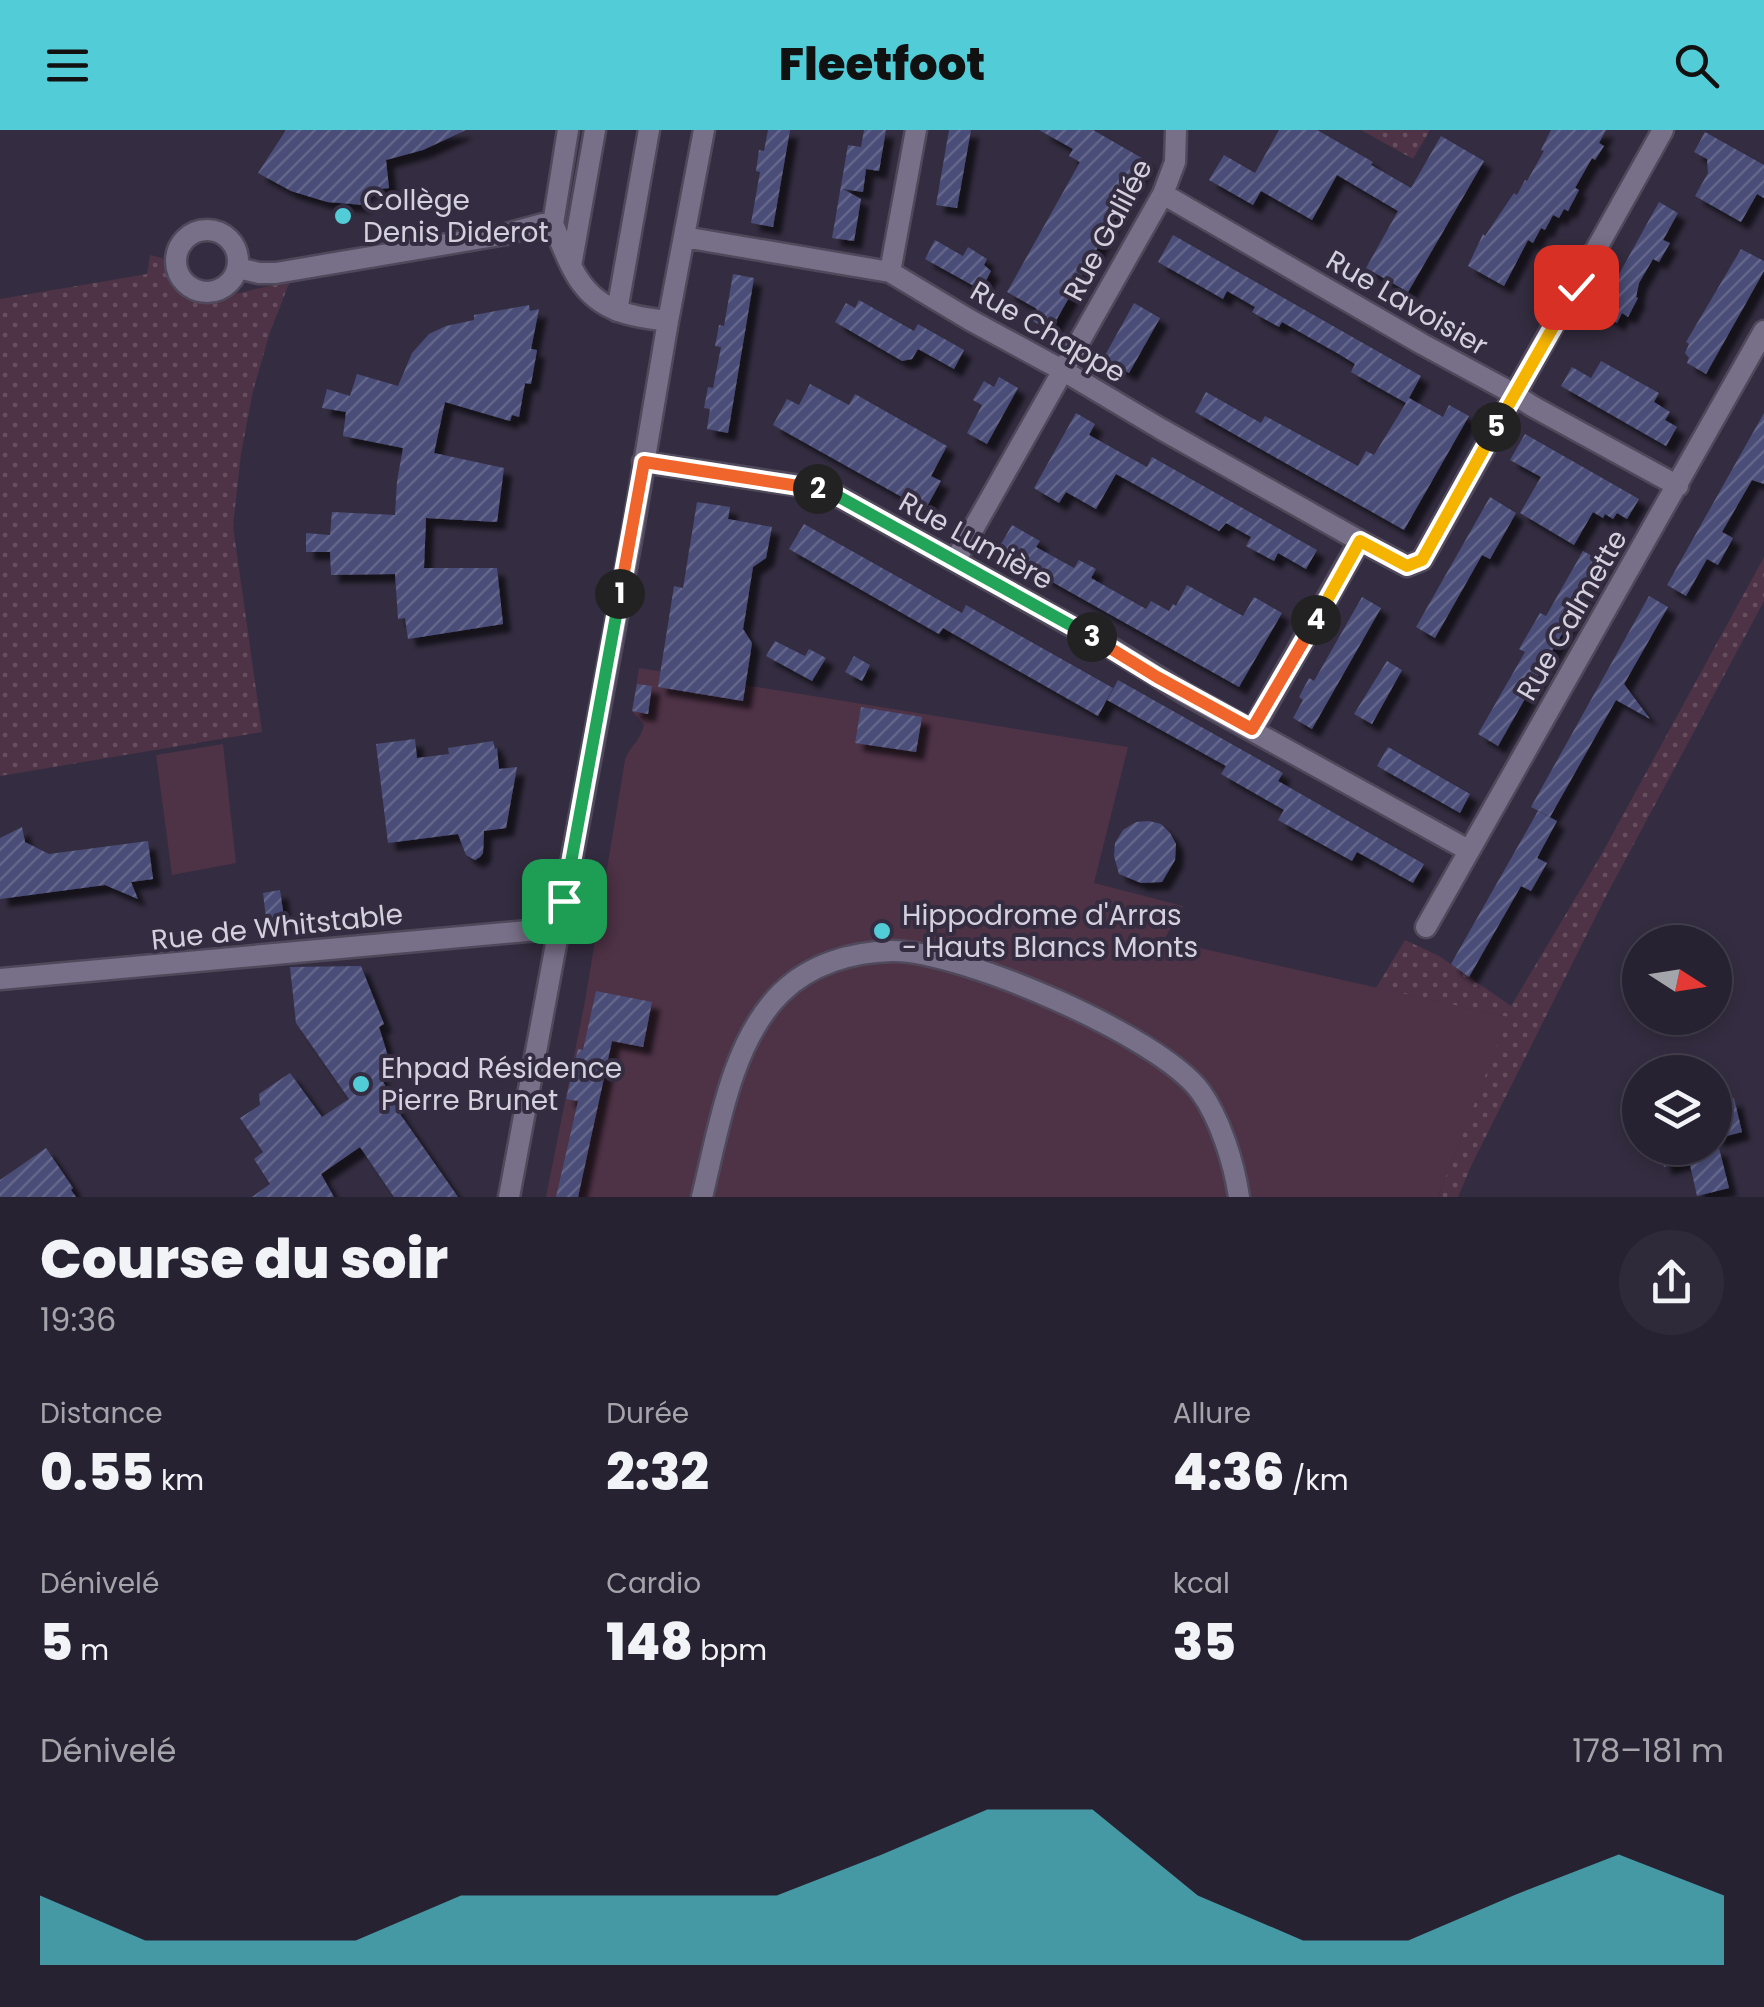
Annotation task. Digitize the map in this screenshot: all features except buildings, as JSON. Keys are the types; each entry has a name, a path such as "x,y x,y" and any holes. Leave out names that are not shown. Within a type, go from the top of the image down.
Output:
{"street":[{"path":"568,130 552,224 571,266 591,297 617,311 668,321"},
{"path":"571,266 596,130"},
{"path":"617,311 649,130"},
{"path":"509,1197 704,130"},
{"path":"890,272 916,130"},
{"name":"Rue Galilée","path":"955,561 1162,194 1176,162 1176,130"},
{"name":"Rue Chappe","path":"684,238 890,272 1407,566 1422,560 1662,130"},
{"name":"Rue Lavoisier","path":"1162,194 1678,486"},
{"path":"238,268 276,273 552,224"},
{"name":"Rue Calmette","path":"1426,926 1764,331"},
{"name":"Rue Lumière","path":"644,462 834,494 1468,850"},
{"path":"1252,729 1360,541"},
{"name":"Rue de Whitstable","path":"0,978 558,931"},
{"path":"702,1197 739,1060 760,1018 804,974 832,961 894,951 920,953 1030,988 1097,1020 1171,1063 1200,1090 1235,1172 1239,1197"}],"shaded area":[{"path":"1361,130 1430,130 1413,159"},
{"path":"150,255 162,258 178,285 202,302 290,281 253,391 233,526 262,732 0,776 0,299 147,274"},
{"path":"1764,557 1764,601 1606,896 1458,1197 1438,1197 1507,1017 1376,988 1405,940 1439,956 1511,1006 1600,857"},
{"name":"Hippodrome d'Arras - Hauts Blancs Monts","path":"639,668 1128,747 1094,883 1183,906 1164,940 1508,1017 1438,1197 546,1197 585,1001 625,760 644,725 632,711"},
{"path":"223,744 236,863 172,875 156,755"}],"place":[{"name":"Collège Denis Diderot","path":"343,216"},
{"name":"Hippodrome d'Arras - Hauts Blancs Monts","path":"882,931"},
{"name":"Ehpad Résidence Pierre Brunet","path":"361,1084"}],"route":[{"path":"564,901 644,462 834,494 1252,729 1360,541 1407,566 1422,560 1576,287"}]}
